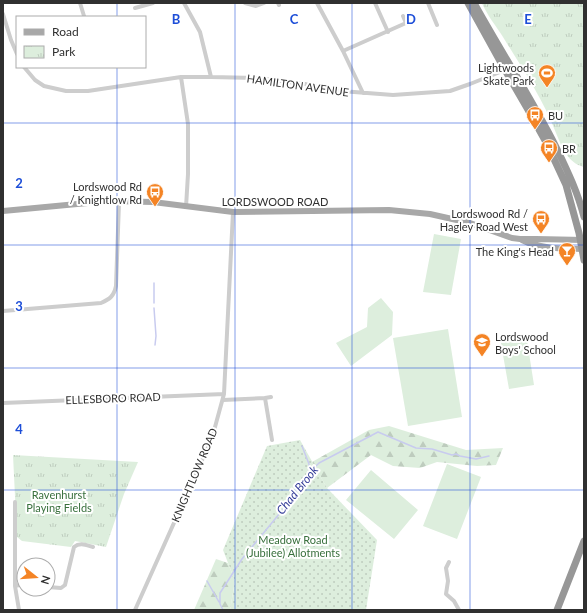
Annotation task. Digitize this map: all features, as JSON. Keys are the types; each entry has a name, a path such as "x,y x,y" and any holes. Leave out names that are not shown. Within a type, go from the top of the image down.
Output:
{"highway":[{"path":"468,3 507,68 533,104 552,139 572,182 583,210 584,217"},
{"path":"474,3 547,144 566,185 582,240 584,260"},
{"path":"557,610 584,541"}],"main road":[{"name":"LORDSWOOD ROAD","path":"3,211 119,202 153,202 233,212 389,210 430,214 470,223 512,238 582,240"},
{"name":"LORDSWOOD ROAD","path":"520,239 526,242 547,246 583,249"}],"street":[{"path":"80,3 84,16"},
{"path":"135,8 141,4 153,3"},
{"path":"184,3 200,32 211,77"},
{"path":"245,3 256,6 264,3"},
{"path":"317,3 343,51 363,93"},
{"path":"375,3 388,32"},
{"path":"428,3 437,25"},
{"path":"3,14 16,52"},
{"path":"343,51 406,23 403,16"},
{"name":"HAMILTON AVENUE","path":"25,68 35,80 44,86 66,91 88,91 181,77 211,77 258,78 305,84 328,90 393,95 450,91 507,68"},
{"path":"181,77 188,124 188,174 186,207"},
{"path":"3,311 101,303 108,300 114,294 116,286 119,202"},
{"name":"KNIGHTLOW ROAD","path":"135,610 212,438 223,400 233,212"},
{"name":"ELLESBORO ROAD","path":"3,403 224,394"},
{"path":"265,398 272,440"},
{"path":"223,400 271,398"},
{"path":"15,502 14,586 19,610"},
{"path":"56,588 61,588 64,585 74,547 81,544 93,547"},
{"path":"449,562 446,568 448,581 446,594 454,600 459,610"}],"green space":[{"path":"482,3 584,3 584,167 578,165 566,154 539,96"},
{"path":"434,234 461,239 451,295 423,292"},
{"path":"381,298 393,312 392,335 351,366 336,343 367,327 368,308"},
{"path":"448,329 462,417 408,426 393,338"},
{"path":"526,334 534,385 509,389 500,338"},
{"path":"389,426 466,450 503,448 496,465 477,466 437,462 420,468 393,466 371,455 327,488 312,462 369,430"},
{"name":"Meadow Road (Jubilee) Allotments","path":"300,440 327,488 377,540 366,610 230,610 235,581 223,550 267,446"},
{"name":"Ravenhurst Playing Fields","path":"13,455 138,462 124,494 106,547 75,541 71,547 22,541 17,537"},
{"path":"447,464 481,477 457,539 423,526"},
{"path":"371,470 418,510 394,539 346,500"},
{"path":"216,559 228,563 235,581 230,610 194,610"}],"waterway":[{"path":"154,283 154,303"},
{"path":"154,308 156,336 155,345"},
{"name":"Chad Brook","path":"223,610 220,604 220,593 242,559 294,496 309,473 319,463 378,432 416,448 432,449 452,455 456,454 476,459 489,456"},
{"path":"302,446 309,464 309,473"},
{"path":"207,581 219,602"}],"place":[{"name":"Lightwoods Skate Park","path":"547,88"},
{"name":"BU","path":"535,130"},
{"name":"BR","path":"549,163"},
{"name":"Lordswood Rd / Knightlow Rd","path":"155,207"},
{"name":"Lordswood Rd / Hagley Road West","path":"541,234"},
{"name":"The King's Head","path":"567,266"},
{"name":"Lordswood Boys' School","path":"482,357"}]}
